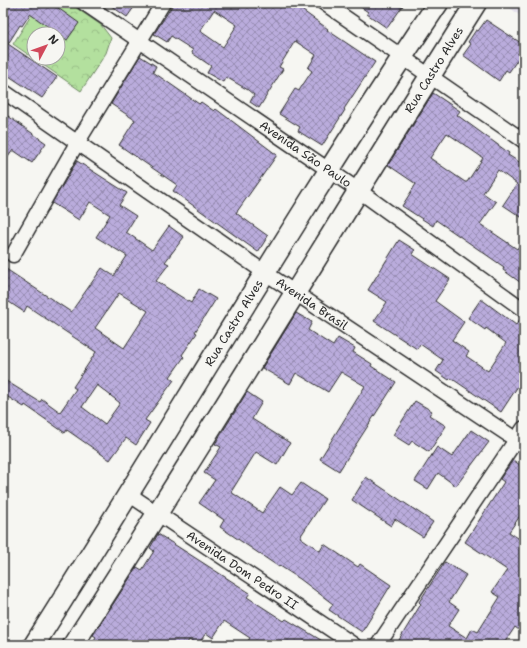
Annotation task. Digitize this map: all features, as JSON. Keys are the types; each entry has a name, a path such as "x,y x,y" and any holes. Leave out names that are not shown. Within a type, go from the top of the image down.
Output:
{"main road":[{"name":"Rua Castro Alves","path":"34,645 130,495 264,272 402,56 438,3"},
{"name":"Rua Castro Alves","path":"73,645 158,514 358,190 476,3"}],"street":[{"name":"Avenida São Paulo","path":"84,3 328,171 358,190 524,310"},
{"path":"13,255 77,143 163,3"},
{"path":"324,3 524,140"},
{"name":"Avenida Brasil","path":"3,91 264,272 296,291 521,437"},
{"path":"378,645 521,437"},
{"name":"Avenida Dom Pedro II","path":"130,495 354,645"}],"shaded area":[{"path":"503,3 524,3 524,19 513,10"}],"green space":[{"path":"39,3 69,3 101,25 111,38 106,53 81,91 45,66 66,66 66,26 26,26 26,53 13,44"}],"building":[{"path":"3,3 51,3 79,23 67,40 66,26 47,26 30,14 22,26 20,25 8,44 26,56 26,66 41,66 57,77 42,98 3,72"},
{"path":"107,3 137,3 127,17"},
{"path":"174,3 292,3 328,29 327,30 375,62 322,146 298,131 300,127 279,114 295,89 299,91 312,71 308,68 316,55 295,41 279,67 283,69 259,108 250,102 254,95 248,90 226,77 223,82 207,73 211,66 192,53 193,50 171,36 167,42 154,34","holes":["214,10 237,25 223,47 200,31"]},
{"path":"355,3 405,3 387,28 367,14 368,12"},
{"path":"486,20 524,45 518,54 520,56 509,72 506,70 499,81 463,55 471,44 468,42 476,30 478,31"},
{"path":"140,56 156,66 153,72 199,104 201,102 214,111 216,109 277,155 236,213 268,236 258,252 173,191 177,185 119,145 135,120 111,104"},
{"path":"433,93 460,111 457,115 509,153 508,155 524,165 524,219 503,205 517,184 498,170 483,193 496,202 480,224 517,249 524,238 524,285 503,270 504,267 436,220 433,226 402,206 416,184 388,165","holes":["447,133 483,158 467,182 430,158"]},
{"path":"8,116 46,143 32,163 13,150 3,164 3,123"},
{"path":"77,161 127,193 119,205 136,216 126,232 152,250 169,226 184,237 165,262 169,264 156,281 191,303 199,289 216,299 195,332 197,333 182,355 184,357 170,377 174,380 145,420 150,423 136,445 126,438 110,460 67,430 65,433 25,405 24,407 3,394 3,379 40,402 42,399 60,412 76,389 73,387 96,352 27,306 24,312 3,298 3,267 71,312 102,268 114,276 127,256 96,237 110,215 90,202 79,220 52,203","holes":["119,293 148,311 124,348 95,328","97,385 120,403 105,424 82,407"]},
{"path":"399,240 415,250 412,254 450,279 435,301 464,322 452,340 469,352 466,356 488,371 506,343 486,328 485,330 468,318 481,299 516,325 521,318 524,318 524,377 501,412 451,378 449,380 436,371 443,360 420,344 417,349 374,321 387,302 368,290"},
{"path":"296,313 312,322 308,330 333,346 338,338 355,348 353,352 396,382 339,471 320,459 365,386 341,372 328,392 296,373 290,384 262,368"},
{"path":"247,392 262,402 252,419 290,443 277,465 256,452 231,492 262,513 280,487 292,495 301,483 325,499 300,537 320,551 324,544 358,567 360,564 391,585 362,632 329,610 333,604 300,579 280,566 279,567 220,527 224,520 199,503 215,480 204,473 221,447 215,444"},
{"path":"415,401 432,411 429,415 446,426 429,452 412,441 409,445 393,435"},
{"path":"471,430 489,442 456,486 438,473 428,489 415,481 437,447 452,457"},
{"path":"513,460 524,468 524,510 509,532 524,542 524,634 515,627 503,645 396,645 421,604 419,602 445,562 466,575 449,602 459,609 448,626 467,638 472,629 478,632 500,597 492,592 507,570 465,542 504,482 500,479"},
{"path":"366,477 433,522 423,537 395,519 391,526 352,500"},
{"path":"158,534 250,593 247,597 284,621 286,619 329,645 245,645 250,638 224,621 213,638 206,633 198,645 189,640 186,645 91,645 96,637 93,635 137,567 142,570 154,551 150,548"}]}
